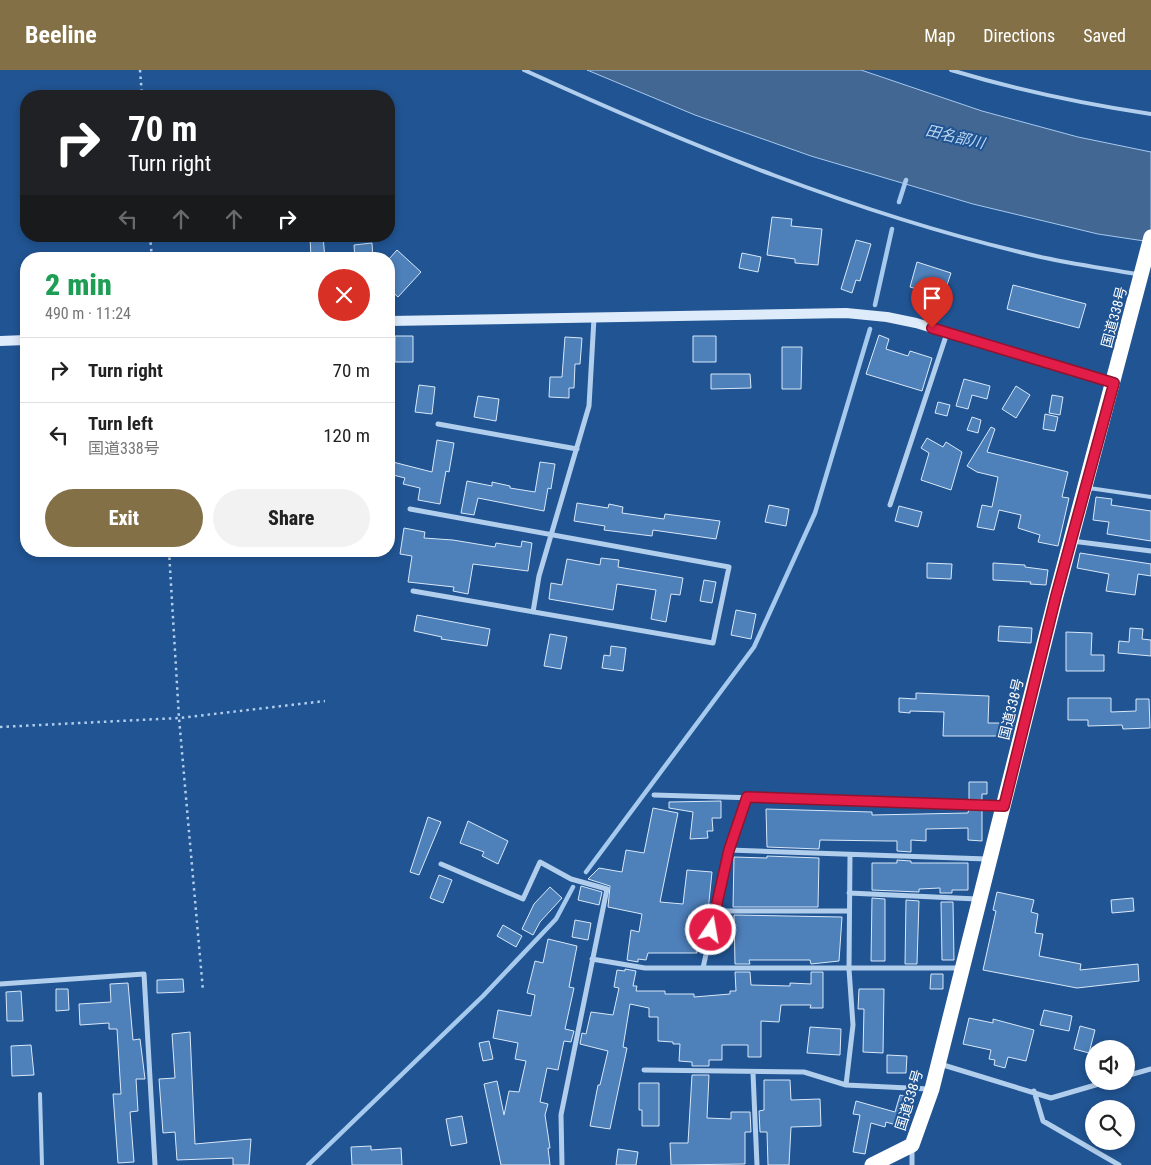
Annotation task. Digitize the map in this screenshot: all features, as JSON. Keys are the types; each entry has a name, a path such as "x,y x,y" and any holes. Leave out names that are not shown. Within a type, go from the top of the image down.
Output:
{"highway":[{"name":"国道338号","path":"872,1165 912,1145 932,1089 961,968 1071,541 1146,272 1151,237"}],"street":[{"path":"395,320 846,313 887,317 1114,383"},
{"path":"533,612 539,576 553,534 589,406 594,317"},
{"path":"890,505 947,333"},
{"path":"0,341 20,340"},
{"path":"438,424 577,449"},
{"path":"410,509 730,567 713,644 413,591"},
{"path":"1071,541 1151,551"},
{"path":"654,795 1004,806"},
{"path":"703,968 729,850 747,797"},
{"path":"729,850 990,859"},
{"path":"846,1085 853,1024 849,969 850,855"},
{"path":"441,864 523,899 540,862 571,880 607,888 561,1115 562,1165"},
{"path":"849,893 980,900"},
{"path":"715,911 849,911"},
{"path":"592,959 644,968 961,968"},
{"path":"0,984 144,974 155,1165"},
{"path":"938,1063 1051,1098 1085,1088"},
{"path":"1135,1073 1151,1069"},
{"path":"644,1070 753,1073 804,1072 846,1085 932,1089"},
{"path":"753,1073 757,1165"},
{"path":"1034,1092 1043,1120 1119,1165"},
{"path":"912,1145 912,1165"}],"lane":[{"path":"524,70 649,126 844,200 959,236 1034,255 1146,272"},
{"path":"951,70 994,83 1067,100 1151,114"},
{"path":"1086,488 1151,497"},
{"path":"40,1094 42,1165"}],"path":[{"path":"140,70 142,90"},
{"path":"169,557 179,718 203,991"},
{"path":"0,727 179,718 325,701"}],"water":[{"name":"田名部川","path":"587,70 861,70 982,111 1078,137 1151,152 1151,242 1098,234 973,204 811,156 695,115"}],"building":[{"path":"772,217 792,219 791,226 822,229 818,265 795,263 795,259 767,255"},
{"path":"856,240 871,244 860,281 856,280 852,293 841,289"},
{"path":"310,242 324,242 324,252 311,252"},
{"path":"372,243 373,252 354,252 354,245"},
{"path":"397,250 421,272 398,297 395,294 395,252"},
{"path":"742,253 761,257 758,272 739,268"},
{"path":"917,262 951,273 943,297 910,287"},
{"path":"1013,285 1086,304 1079,328 1007,309"},
{"path":"879,335 889,339 886,349 908,356 910,351 932,358 922,391 866,374"},
{"path":"395,336 413,336 413,362 395,362"},
{"path":"693,336 716,336 716,362 693,362"},
{"path":"565,337 582,338 580,364 575,364 574,388 569,388 569,398 549,397 550,377 562,377"},
{"path":"782,347 802,347 801,389 782,389"},
{"path":"711,374 750,374 751,388 711,389"},
{"path":"964,379 990,386 987,399 972,395 968,409 956,406"},
{"path":"419,385 435,387 432,414 415,412"},
{"path":"1016,386 1030,395 1016,418 1002,409"},
{"path":"1052,395 1063,397 1060,415 1049,413"},
{"path":"478,396 499,399 496,421 474,417"},
{"path":"938,402 950,405 947,416 935,413"},
{"path":"1045,414 1058,417 1055,431 1043,429"},
{"path":"972,417 981,420 978,433 967,430"},
{"path":"991,427 995,429 987,452 1068,472 1062,497 1069,498 1058,546 1038,542 1040,535 1018,528 1021,515 999,510 994,530 977,527 982,505 992,507 998,477 977,472 967,466"},
{"path":"927,438 943,447 946,442 962,452 951,490 921,480 929,453 921,448"},
{"path":"437,440 454,443 449,472 446,471 440,504 418,500 420,488 403,484 405,478 395,476 395,463 432,472"},
{"path":"540,462 555,464 551,489 548,488 544,511 478,498 474,515 461,513 467,481 492,486 492,482 510,486 510,488 535,492"},
{"path":"1096,497 1112,499 1111,505 1151,511 1151,541 1107,534 1109,522 1093,520"},
{"path":"577,503 608,508 609,504 623,507 622,513 664,519 665,514 720,521 716,539 653,530 652,536 604,530 605,526 574,521"},
{"path":"769,505 789,509 786,526 765,522"},
{"path":"899,506 922,512 918,527 895,521"},
{"path":"404,528 425,532 424,538 453,540 495,547 496,543 521,547 522,541 532,543 528,571 473,564 468,594 453,591 454,587 408,582 412,556 400,554"},
{"path":"1080,553 1151,564 1151,576 1138,574 1135,595 1106,591 1109,574 1077,568"},
{"path":"601,558 619,560 618,567 683,578 680,595 671,594 666,622 651,619 656,590 617,584 613,610 549,599 551,583 562,585 567,559 600,565"},
{"path":"927,563 952,564 951,579 927,578"},
{"path":"993,563 1025,565 1025,567 1048,570 1046,585 1030,584 1031,582 993,580"},
{"path":"704,580 716,582 712,603 700,601"},
{"path":"736,610 756,614 751,639 731,635"},
{"path":"417,615 490,629 487,646 441,639 442,637 414,631"},
{"path":"999,626 1032,628 1031,643 998,641"},
{"path":"1130,628 1143,629 1142,639 1151,640 1151,656 1118,653 1119,641 1129,642"},
{"path":"1066,632 1092,633 1091,655 1104,655 1104,671 1066,671"},
{"path":"550,634 567,637 561,669 544,666"},
{"path":"611,646 626,648 623,671 602,668 604,655 610,656"},
{"path":"916,693 989,696 988,723 1005,723 1005,736 943,736 944,712 899,712 899,698 916,699"},
{"path":"1068,698 1111,698 1111,712 1136,711 1136,699 1149,699 1150,728 1123,729 1122,725 1088,726 1088,720 1068,720"},
{"path":"969,782 987,782 987,794 982,794 982,800 969,800"},
{"path":"721,801 721,818 712,818 713,831 707,831 708,838 690,839 693,812 669,808 669,802"},
{"path":"653,808 678,813 660,902 683,904 687,870 712,872 707,921 697,920 697,953 648,953 646,960 638,959 638,962 627,960 631,930 639,932 642,914 608,907 610,886 588,879 599,868 622,872 626,850 644,853"},
{"path":"969,808 982,809 982,841 968,840 968,828 926,829 926,841 911,840 911,852 897,851 897,841 820,840 819,849 767,847 766,809 872,812 872,815 968,813"},
{"path":"428,817 441,822 419,875 410,872"},
{"path":"468,821 508,841 498,864 482,856 484,852 460,843"},
{"path":"767,856 819,858 818,907 733,907 734,857 767,858"},
{"path":"897,860 911,861 911,863 968,863 968,890 952,890 952,893 940,893 940,888 919,889 919,892 872,890 872,863 897,863"},
{"path":"439,875 452,880 443,903 430,898"},
{"path":"581,886 602,892 599,905 578,900"},
{"path":"550,887 562,898 540,922 533,935 522,929 534,904"},
{"path":"997,892 1034,900 1031,912 1038,914 1035,933 1043,934 1039,956 1081,964 1080,970 1138,964 1139,981 1077,988 983,970 996,911 993,910"},
{"path":"872,898 885,899 885,961 871,961"},
{"path":"1133,898 1134,911 1112,913 1111,900"},
{"path":"906,900 919,901 917,964 905,964"},
{"path":"941,902 953,902 954,960 942,960"},
{"path":"734,915 842,917 839,961 811,964 810,960 749,960 750,964 735,964"},
{"path":"575,920 591,923 588,940 572,937"},
{"path":"503,925 522,936 516,947 497,936"},
{"path":"548,939 577,946 569,987 574,988 565,1029 574,1031 571,1042 564,1041 558,1070 547,1068 540,1102 548,1104 545,1115 550,1148 548,1148 550,1165 501,1165 484,1084 497,1081 504,1115 509,1091 519,1092 526,1061 515,1059 518,1043 493,1038 498,1010 531,1016 535,995 527,993 535,961 543,963"},
{"path":"625,969 636,971 633,986 637,986 636,991 694,994 694,997 730,994 730,991 736,991 735,972 750,972 751,985 790,986 790,983 811,984 811,972 823,972 823,1008 810,1008 811,1005 781,1005 779,1022 761,1021 761,1057 748,1057 748,1045 722,1045 722,1060 709,1060 709,1066 692,1066 692,1062 679,1061 680,1044 658,1041 658,1017 649,1017 649,1008 630,1004 623,1047 627,1048 610,1129 590,1126 598,1085 600,1085 608,1051 580,1044 582,1033 586,1034 591,1012 613,1015 619,988 614,987 617,970 625,971"},
{"path":"931,974 943,974 943,989 930,989"},
{"path":"183,979 184,992 157,993 157,980"},
{"path":"128,983 133,1040 140,1039 145,1079 136,1079 138,1111 130,1112 134,1162 118,1163 113,1094 121,1094 117,1029 109,1029 109,1023 80,1025 79,1004 111,1002 110,984"},
{"path":"56,989 68,989 69,1010 56,1011"},
{"path":"859,989 884,989 883,1053 863,1052 864,1009 858,1009"},
{"path":"21,991 23,1021 7,1021 6,992"},
{"path":"1044,1010 1072,1016 1069,1031 1040,1025"},
{"path":"969,1018 993,1023 993,1019 1034,1030 1026,1061 1008,1057 1005,1068 994,1065 995,1060 989,1059 991,1050 963,1044"},
{"path":"1080,1026 1095,1030 1092,1040 1085,1040 1085,1052 1074,1049"},
{"path":"810,1027 841,1029 840,1055 807,1053"},
{"path":"190,1032 195,1144 251,1139 249,1165 233,1165 233,1158 177,1160 175,1132 163,1133 159,1079 175,1078 172,1034"},
{"path":"489,1041 493,1059 483,1061 479,1043"},
{"path":"31,1045 34,1075 12,1076 11,1046"},
{"path":"887,1055 907,1056 906,1073 887,1073"},
{"path":"692,1075 709,1075 707,1118 731,1119 731,1112 750,1112 751,1132 745,1132 745,1164 671,1165 670,1143 688,1143"},
{"path":"764,1080 790,1080 791,1100 820,1099 821,1126 791,1127 789,1165 768,1165 767,1132 760,1132 759,1111 764,1110"},
{"path":"639,1083 659,1083 659,1126 642,1126 642,1110 639,1110"},
{"path":"900,1095 914,1099 906,1128 886,1122 885,1127 871,1123 865,1154 853,1152 860,1115 853,1114 856,1101 895,1112"},
{"path":"462,1116 467,1143 451,1146 446,1119"},
{"path":"371,1146 371,1150 401,1148 402,1165 352,1165 351,1147"},
{"path":"618,1149 638,1152 636,1165 616,1165"}],"waterway":[{"path":"899,202 906,180"},
{"path":"875,305 892,229"},
{"path":"586,872 754,647 815,513 870,329"},
{"path":"308,1165 483,996 556,919 573,887"}],"route":[{"path":"711,930 729,850 747,797 1004,806 1056,596 1114,383 932,328"}]}
